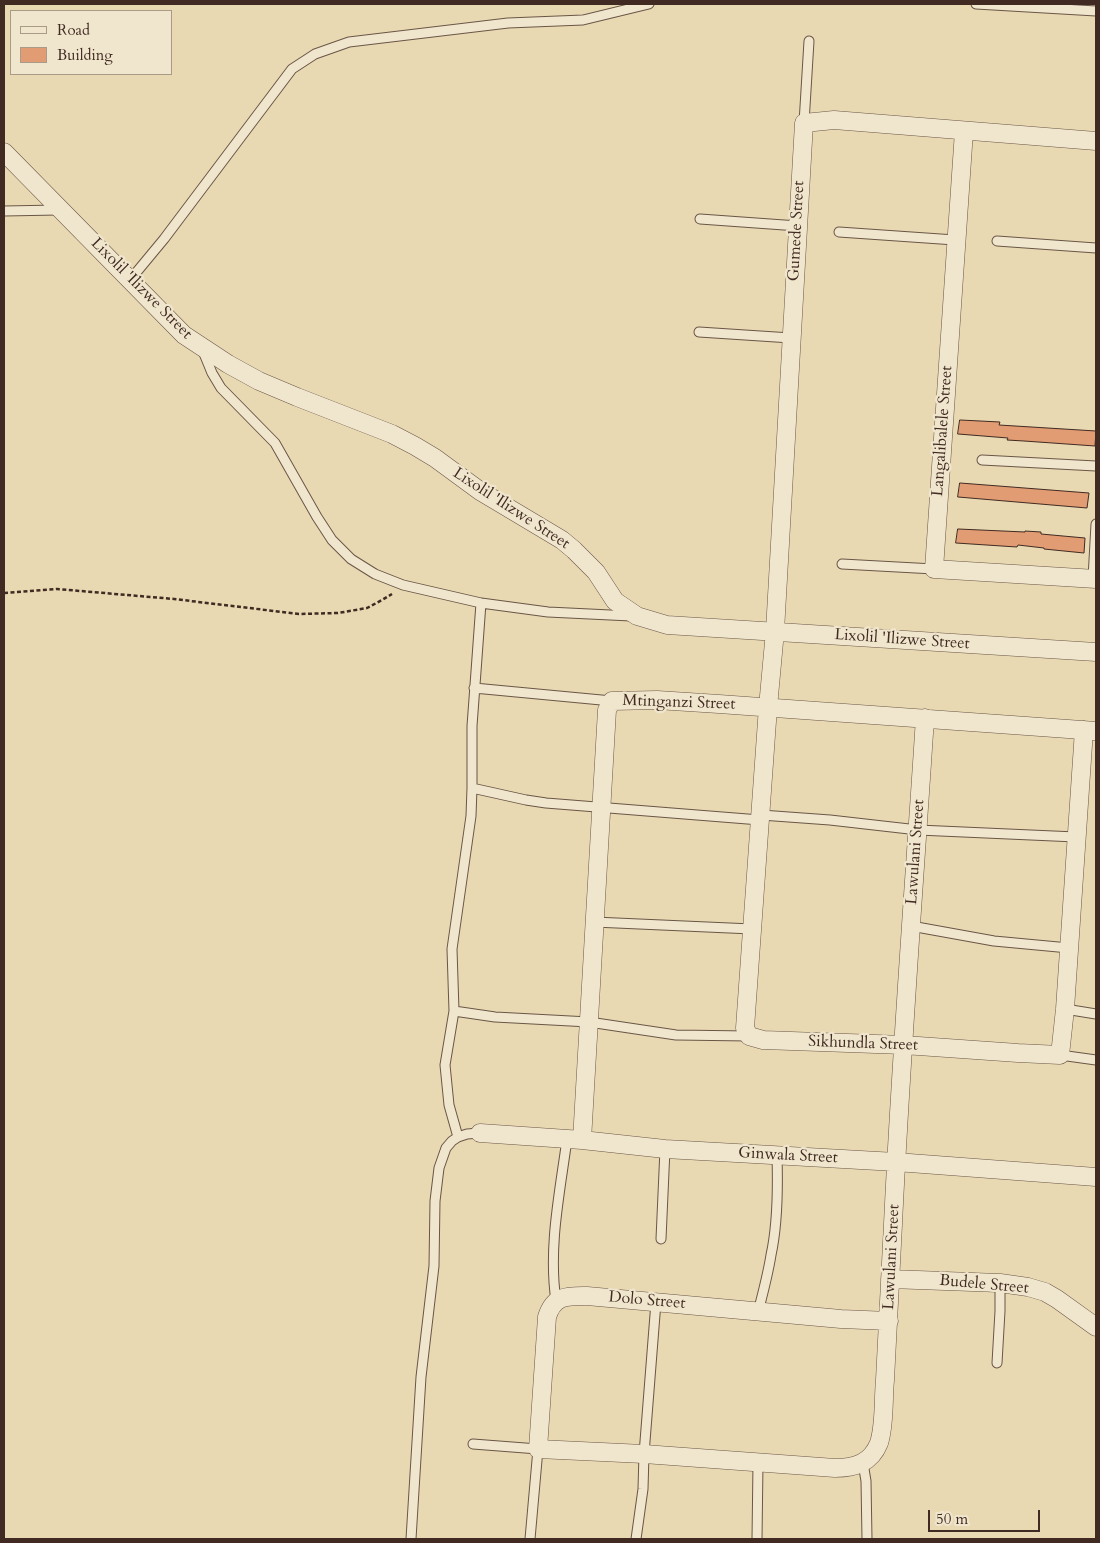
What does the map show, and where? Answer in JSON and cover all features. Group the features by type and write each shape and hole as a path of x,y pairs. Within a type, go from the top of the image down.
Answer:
{"street":[{"path":"804,123 834,120 1096,141"},
{"name":"Gumede Street","path":"775,631 804,123"},
{"name":"Langalibalele Street","path":"934,569 955,240 964,131"},
{"name":"Lixolil 'Ilizwe Street","path":"4,152 62,209 175,327 200,346 228,364 259,380 392,434 435,458 480,491 562,540 596,572 616,601 637,616 667,625 1096,652"},
{"path":"934,569 1095,578"},
{"path":"749,1036 745,1028 775,631"},
{"name":"Mtinganzi Street","path":"574,1140 589,1022 608,710 612,701 657,700 1090,731"},
{"name":"Lawulani Street","path":"863,1463 871,1457 876,1449 882,1429 896,1162 925,718"},
{"path":"1060,1055 1065,1009 1076,837 1090,731"},
{"name":"Sikhundla Street","path":"749,1036 763,1040 904,1044 1060,1055"},
{"name":"Ginwala Street","path":"480,1133 665,1149 896,1162 1096,1177"},
{"name":"Budele Street","path":"890,1279 1000,1283 1028,1287 1045,1292 1096,1327"},
{"name":"Dolo Street","path":"556,1301 567,1297 587,1296 889,1322"},
{"path":"556,1301 552,1305 547,1318 538,1449 644,1454 835,1468 850,1468 863,1463"}],"lane":[{"path":"130,280 164,239 292,69 309,57 349,42 508,22 583,20 649,4"},
{"path":"976,4 1096,11"},
{"path":"804,123 809,41"},
{"path":"4,211 62,209"},
{"path":"700,220 798,226"},
{"path":"839,232 955,240"},
{"path":"998,241 1096,248"},
{"path":"699,332 791,338"},
{"path":"200,346 212,374 222,388 275,443 317,518 332,540 351,559 375,574 403,586 481,603 548,612 637,616"},
{"path":"982,460 1096,466"},
{"path":"1095,578 1096,524"},
{"path":"842,564 934,569"},
{"path":"458,1137 451,1114 446,1079 447,1050 454,1011 452,949 469,833 472,788 472,726 481,603"},
{"path":"474,688 612,701"},
{"path":"472,788 526,800 601,808 760,818 830,820 918,830 1076,837"},
{"path":"594,922 752,929"},
{"path":"912,926 994,941 1069,948"},
{"path":"1065,1009 1096,1014"},
{"path":"454,1011 495,1017 589,1022 676,1036 749,1036"},
{"path":"1060,1055 1096,1060"},
{"path":"412,1539 421,1377 434,1266 437,1183 442,1156 446,1148 458,1137 480,1133"},
{"path":"556,1301 553,1282 553,1249 574,1140"},
{"path":"661,1239 665,1149"},
{"path":"758,1312 775,1233 778,1156"},
{"path":"998,1363 1000,1283"},
{"path":"636,1539 643,1489 656,1302"},
{"path":"473,1444 538,1449 530,1539"},
{"path":"757,1539 758,1463"},
{"path":"863,1463 866,1482 867,1539"}],"path":[{"path":"4,593 56,589 174,599 299,614 367,608 403,586"}],"building":[{"path":"960,420 1000,422 999,425 1096,431 1095,446 1007,440 1008,438 958,434"},
{"path":"960,483 1089,493 1087,508 958,497"},
{"path":"958,529 1041,532 1041,534 1085,538 1084,553 1018,545 1017,547 956,543"}]}
